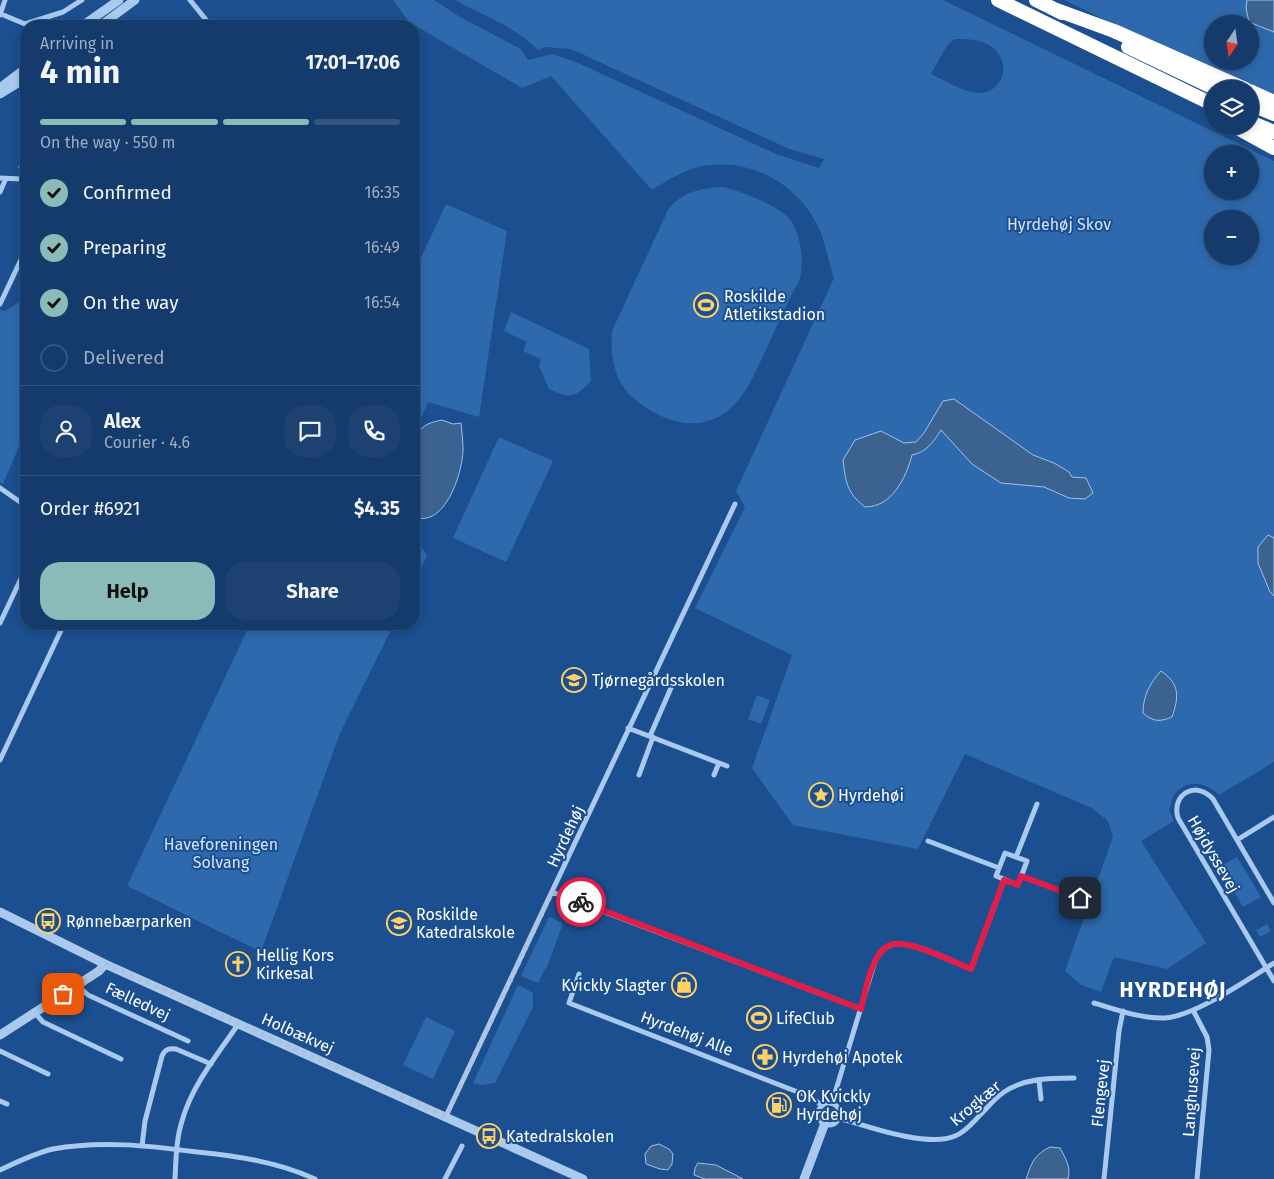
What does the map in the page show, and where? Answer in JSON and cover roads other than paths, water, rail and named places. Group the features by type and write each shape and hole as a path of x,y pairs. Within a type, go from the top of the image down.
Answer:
{"highway":[{"path":"998,0 1204,100"},
{"path":"1036,0 1104,36 1204,83"},
{"path":"1054,9 1114,31 1225,80"},
{"path":"1141,71 1204,111"},
{"path":"1259,95 1274,102"},
{"path":"1259,108 1274,114"},
{"path":"1259,126 1274,132"},
{"path":"1250,135 1274,148"}],"street":[{"path":"5,0 0,14 20,22"},
{"path":"40,20 63,12 82,0"},
{"path":"91,20 119,0"},
{"path":"108,20 135,0"},
{"path":"190,0 206,20"},
{"path":"0,88 20,73"},
{"path":"0,94 20,82"},
{"path":"0,192 3,178 20,178"},
{"path":"0,304 20,262"},
{"path":"0,488 20,502"},
{"name":"Hyrdehøj","path":"446,1116 735,504"},
{"path":"0,623 20,581"},
{"path":"0,760 61,630"},
{"path":"639,775 674,681"},
{"path":"628,728 727,766"},
{"path":"714,774 718,762"},
{"name":"Højdyssevej","path":"1274,903 1208,794 1202,791 1189,791 1179,799 1176,812 1178,818 1274,981"},
{"path":"1016,858 1037,804"},
{"path":"1237,840 1274,817"},
{"path":"928,841 999,868"},
{"path":"1005,853 1027,861 1018,885 996,876 999,868 1005,853"},
{"path":"1021,876 1080,898"},
{"path":"832,1103 875,961 880,951 895,944 907,944 971,969 1004,880"},
{"path":"552,892 861,1009"},
{"name":"Holbækvej","path":"0,912 105,964 584,1179"},
{"path":"1094,1003 1148,1016 1165,1018 1181,1015 1274,963"},
{"name":"Fælledvej","path":"0,1036 99,972 105,964"},
{"name":"Hyrdehøj Alle","path":"579,974 568,1003 808,1096 822,1105"},
{"name":"Fælledvej","path":"77,986 88,995 188,1041"},
{"name":"Langhusevej","path":"1193,1010 1207,1037 1208,1050 1196,1179"},
{"name":"Flengevej","path":"1104,1179 1119,1031 1123,1011"},
{"path":"34,1013 43,1022 122,1059"},
{"path":"175,1179 178,1136 185,1112 211,1064 239,1023"},
{"path":"142,1146 146,1115 165,1051 170,1048 176,1049 211,1064"},
{"path":"0,1050 48,1074"},
{"name":"Krogkær","path":"839,1118 895,1134 922,1139 946,1139 956,1136 966,1129 1002,1093 1024,1082 1074,1078"},
{"path":"1039,1080 1041,1099"},
{"path":"0,1101 7,1104"},
{"path":"832,1103 839,1111 839,1118 833,1124 822,1122 818,1115 822,1105 832,1103"},
{"path":"804,1179 825,1123"},
{"path":"0,1170 19,1160 52,1149 102,1144 177,1149 241,1157 298,1171 315,1179"},
{"path":"445,1179 462,1146"},
{"path":"297,1179 298,1171"}],"place":[{"name":"Roskilde Atletikstadion","path":"706,305"},
{"name":"Tjørnegårdsskolen","path":"574,680"},
{"name":"Hyrdehøi","path":"821,795"},
{"name":"Rønnebærparken","path":"48,921"},
{"name":"Roskilde Katedralskole","path":"399,923"},
{"name":"Hellig Kors Kirkesal","path":"238,964"},
{"name":"Kvickly Slagter","path":"684,985"},
{"name":"LifeClub","path":"759,1018"},
{"name":"Hyrdehøi Apotek","path":"765,1057"},
{"name":"OK Kvickly Hyrdehøj","path":"779,1105"},
{"name":"Katedralskolen","path":"489,1136"}],"district":[{"name":"HYRDEHØJ","path":"1173,990"}],"park label":[{"name":"Hyrdehøj Skov","path":"1059,224"},
{"name":"Haveforeningen Solvang","path":"221,853"}]}
